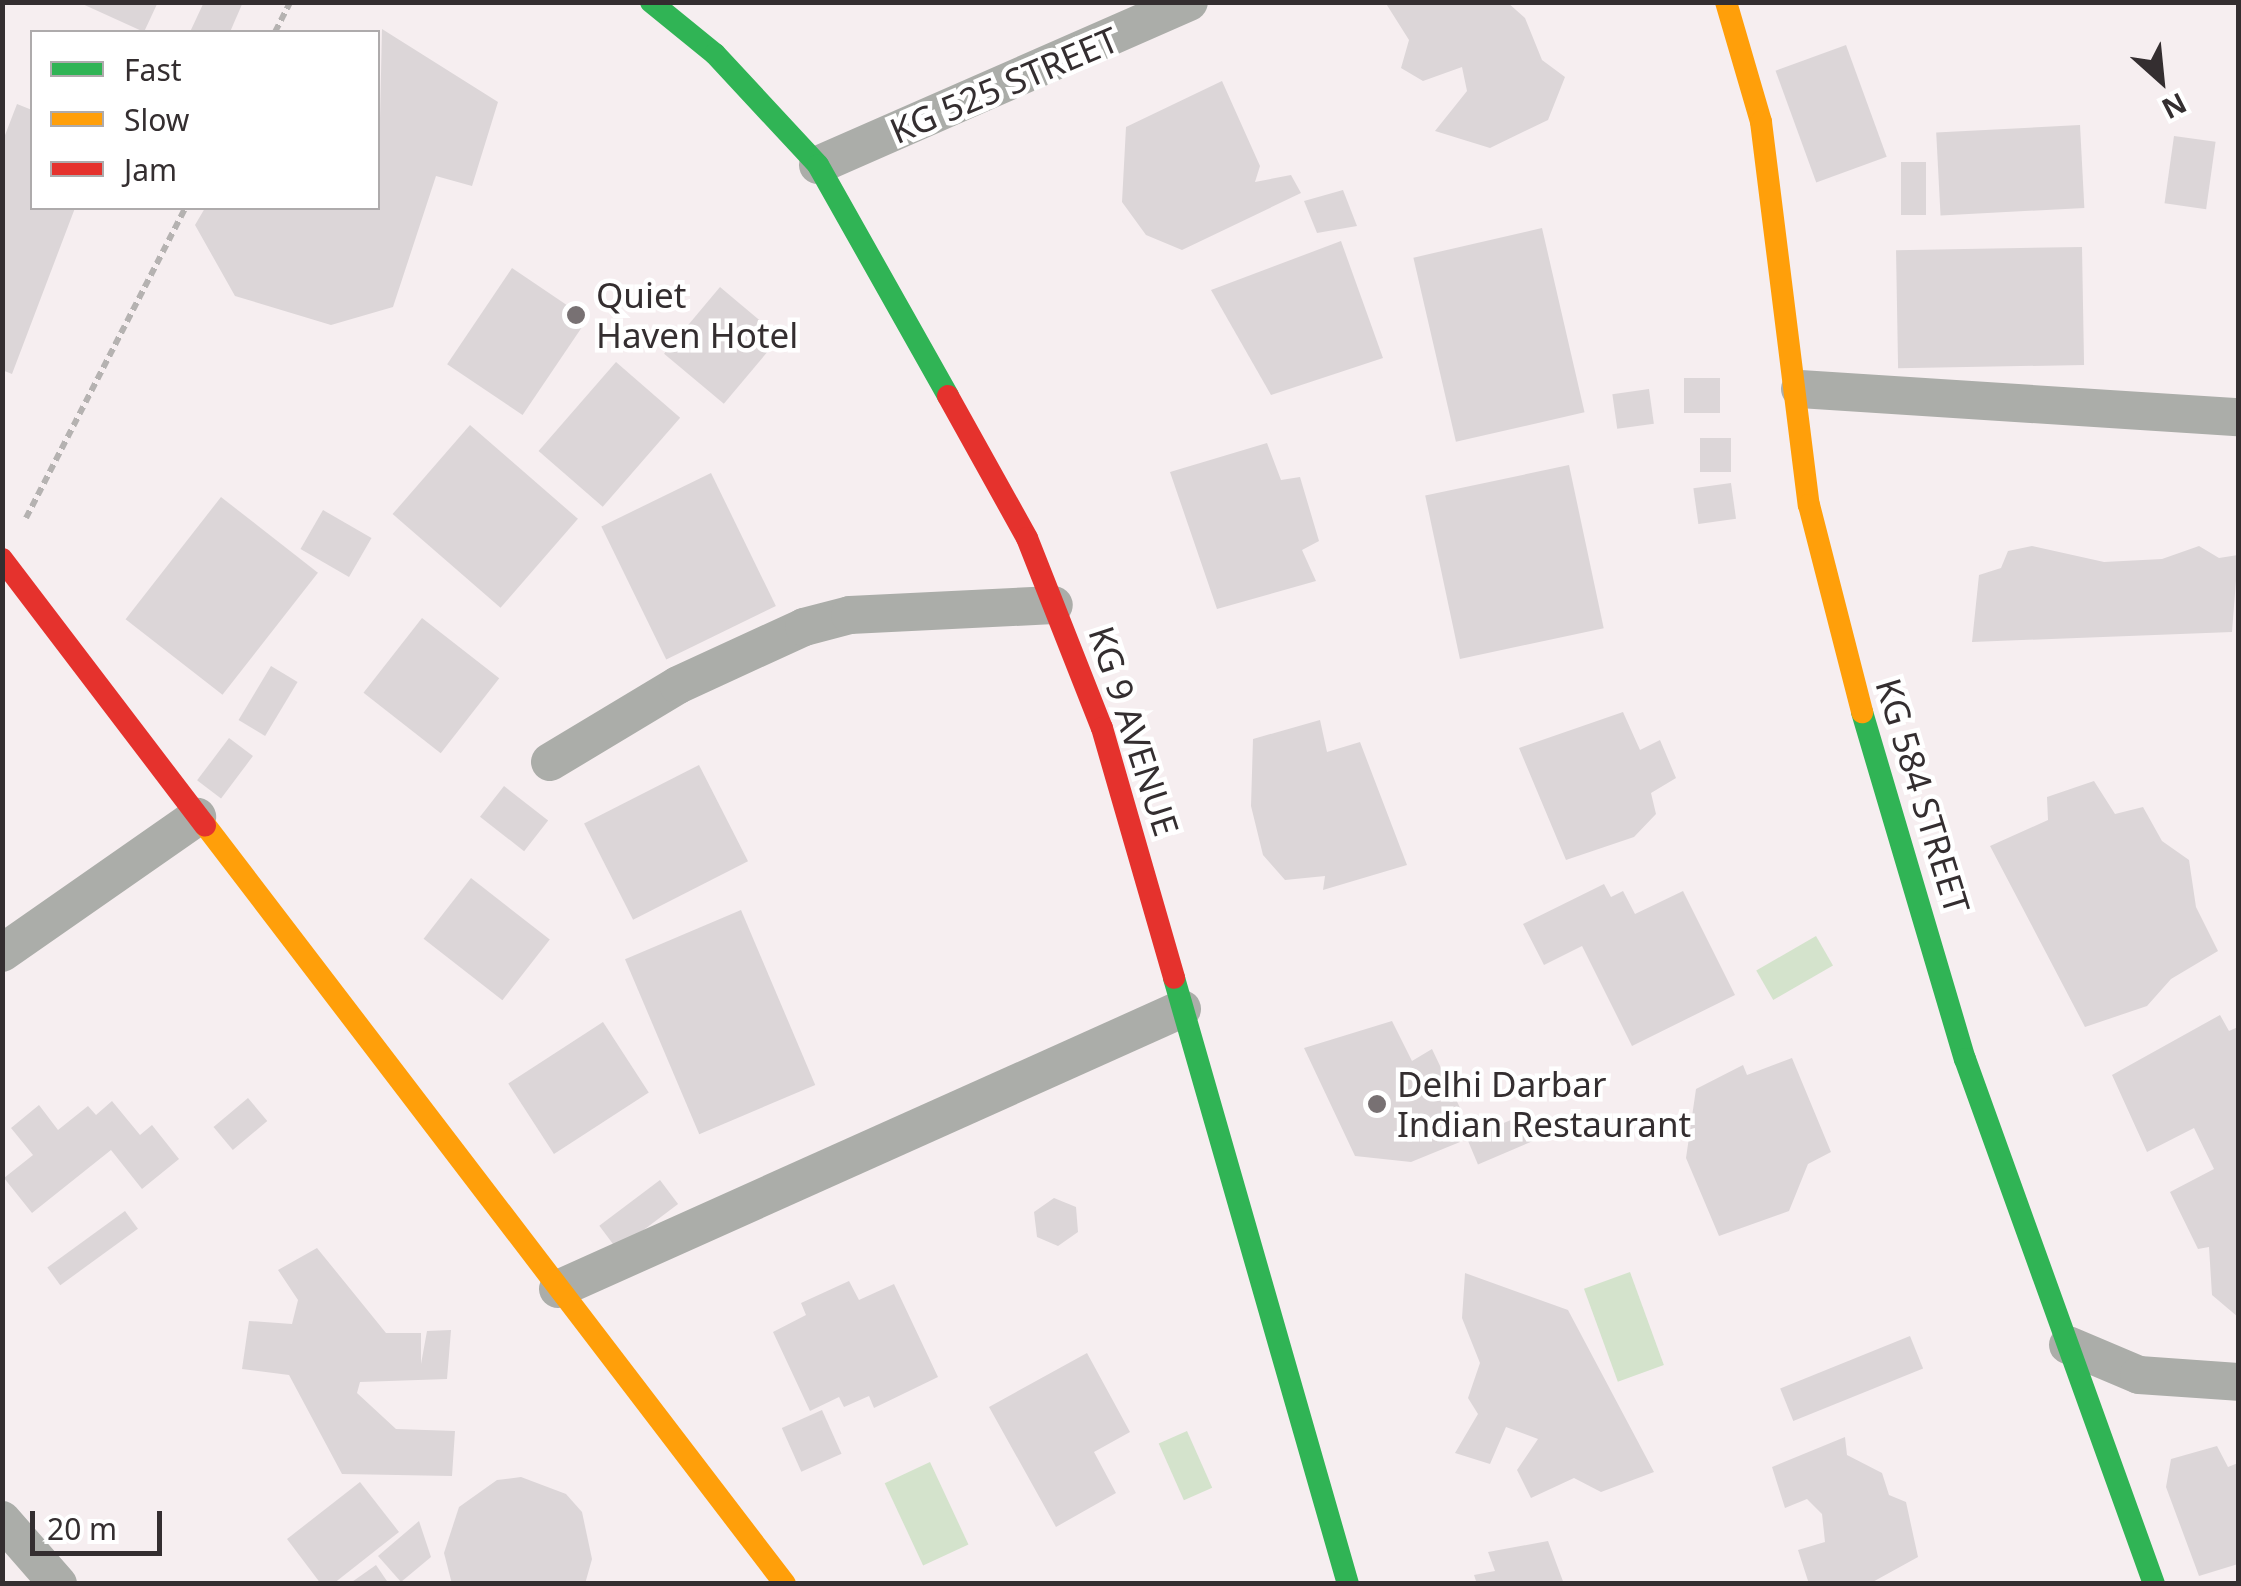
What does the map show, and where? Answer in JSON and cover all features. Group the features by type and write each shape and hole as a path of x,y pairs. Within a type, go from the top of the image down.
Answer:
{"street":[{"name":"KG 9 AVENUE","path":"651,2 715,54 818,165 963,414 1054,605 1102,728 1348,1584"},
{"name":"KG 525 STREET","path":"818,165 1189,2"},
{"name":"KG 584 STREET","path":"1726,2 1761,122 1800,388 1809,505 1846,659 1965,1060 2154,1584"},
{"path":"1800,388 2238,418"},
{"path":"3,560 785,1584"},
{"path":"550,762 678,686 804,627 850,615 1054,605"},
{"path":"2,952 196,817"},
{"path":"558,1289 1182,1009"},
{"path":"2068,1345 2140,1375 2238,1382"},
{"path":"2,1520 58,1584"}],"path":[{"path":"276,30 290,2"},
{"path":"3,560 184,210"}],"shaded area":[{"path":"1816,936 1833,965 1773,1000 1756,970"},
{"path":"1630,1272 1664,1365 1618,1382 1584,1289"},
{"path":"1187,1431 1212,1488 1184,1500 1159,1444"},
{"path":"930,1462 968,1544 923,1566 885,1483"}],"building":[{"path":"78,2 158,2 145,30"},
{"path":"204,2 243,2 231,30 191,30"},
{"path":"1385,2 1507,2 1525,18 1542,60 1565,77 1548,120 1490,148 1435,131 1467,91 1462,67 1423,81 1401,68 1409,40"},
{"path":"382,29 498,102 472,186 436,176 393,307 331,325 235,296 195,225 204,210 380,210"},
{"path":"1846,45 1887,157 1816,182 1776,71"},
{"path":"1222,81 1260,166 1255,182 1291,175 1301,193 1182,250 1146,235 1122,202 1126,127"},
{"path":"17,104 30,109 30,210 74,210 12,374 2,370 2,143"},
{"path":"2080,125 2084,208 1941,215 1936,133"},
{"path":"2174,136 2216,142 2206,209 2165,203"},
{"path":"1901,162 1926,162 1926,215 1901,215"},
{"path":"1343,190 1357,226 1317,233 1304,201"},
{"path":"1542,228 1585,412 1456,442 1413,258"},
{"path":"1341,241 1383,358 1271,395 1211,290"},
{"path":"2082,247 2084,365 1898,368 1896,250"},
{"path":"512,268 587,319 523,415 447,364"},
{"path":"720,287 780,337 724,404 664,354"},
{"path":"616,362 680,418 603,507 539,451"},
{"path":"1684,378 1720,378 1720,413 1684,413"},
{"path":"1649,389 1654,424 1617,429 1612,394"},
{"path":"470,425 578,519 501,608 393,514"},
{"path":"1700,438 1731,438 1731,472 1700,472"},
{"path":"1267,443 1281,480 1300,477 1319,541 1302,550 1316,581 1217,609 1170,472"},
{"path":"1569,465 1604,628 1460,659 1425,496"},
{"path":"711,473 776,606 666,660 601,526"},
{"path":"1731,483 1736,519 1698,524 1693,488"},
{"path":"221,497 318,573 222,695 126,619"},
{"path":"323,510 371,538 349,577 301,549"},
{"path":"2032,546 2104,562 2162,559 2199,546 2219,558 2238,555 2232,632 1972,642 1979,575 2001,568 2008,551"},
{"path":"422,618 499,678 441,753 364,693"},
{"path":"271,666 298,682 265,736 239,720"},
{"path":"1623,712 1640,750 1660,740 1676,778 1651,793 1656,814 1634,837 1566,860 1519,748"},
{"path":"1320,720 1327,752 1360,742 1407,865 1323,890 1325,876 1285,880 1263,855 1251,806 1253,739"},
{"path":"229,738 253,756 221,798 197,780"},
{"path":"699,765 748,861 633,920 584,824"},
{"path":"2094,781 2115,814 2143,807 2162,841 2189,860 2196,907 2218,951 2171,979 2147,1006 2085,1027 1990,846 2048,820 2047,797"},
{"path":"504,786 548,820 524,851 480,817"},
{"path":"471,878 550,940 502,1000 424,939"},
{"path":"1604,884 1611,897 1623,891 1635,914 1683,891 1735,995 1632,1046 1582,946 1544,965 1523,924"},
{"path":"741,910 815,1085 699,1134 625,959"},
{"path":"2220,1015 2229,1031 2238,1027 2238,1317 2212,1295 2209,1247 2198,1249 2170,1192 2214,1169 2194,1128 2147,1152 2112,1075"},
{"path":"1392,1021 1412,1061 1432,1049 1462,1112 1449,1120 1460,1142 1411,1162 1355,1156 1304,1048"},
{"path":"603,1022 649,1092 554,1154 508,1084"},
{"path":"1792,1058 1831,1152 1808,1164 1789,1211 1719,1236 1686,1158 1696,1089 1743,1065 1747,1075"},
{"path":"248,1098 267,1121 233,1150 214,1127"},
{"path":"112,1101 140,1135 152,1125 179,1159 142,1189 111,1150 32,1213 4,1178 33,1155 11,1128 39,1105 58,1130 88,1106 96,1115"},
{"path":"1525,1114 1536,1140 1478,1164 1467,1139"},
{"path":"660,1180 678,1204 617,1250 599,1226"},
{"path":"1054,1198 1076,1207 1078,1232 1058,1246 1037,1237 1034,1212"},
{"path":"125,1211 138,1229 60,1285 47,1267"},
{"path":"317,1248 386,1333 421,1333 421,1364 427,1331 451,1330 447,1379 360,1382 357,1393 396,1429 455,1431 452,1476 342,1474 289,1375 242,1369 249,1321 292,1324 298,1300 278,1270"},
{"path":"1465,1273 1568,1310 1654,1472 1601,1492 1574,1478 1531,1498 1517,1470 1538,1439 1506,1427 1490,1464 1455,1453 1478,1414 1468,1398 1480,1363 1462,1318"},
{"path":"849,1281 859,1300 894,1284 938,1377 874,1408 869,1396 844,1407 839,1397 810,1411 773,1332 806,1315 801,1303"},
{"path":"1910,1336 1923,1368 1793,1421 1780,1388"},
{"path":"1087,1353 1130,1432 1094,1452 1116,1493 1056,1527 989,1407"},
{"path":"822,1410 842,1454 801,1472 782,1428"},
{"path":"1845,1437 1847,1455 1882,1473 1889,1495 1906,1502 1918,1557 1869,1584 1809,1584 1798,1550 1825,1542 1822,1514 1807,1499 1785,1508 1772,1467"},
{"path":"2217,1446 2228,1467 2238,1463 2238,1564 2199,1576 2166,1487 2171,1459"},
{"path":"521,1477 566,1494 582,1512 592,1559 585,1584 452,1584 444,1553 459,1507 497,1480"},
{"path":"360,1482 399,1532 333,1584 321,1584 287,1539"},
{"path":"419,1521 431,1557 401,1582 378,1556"},
{"path":"1548,1541 1564,1584 1477,1584 1474,1575 1495,1571 1488,1552"},
{"path":"376,1565 389,1584 349,1584"}],"traffic: fast":[{"path":"651,2 715,54 818,165 948,396"},
{"path":"1862,712 1965,1059 2154,1584"},
{"path":"1174,978 1348,1584"}],"traffic: slow":[{"path":"1726,2 1761,122 1809,505 1862,712"},
{"path":"205,825 785,1584"}],"traffic: jam":[{"path":"948,396 1027,538 1102,728 1174,978"},
{"path":"2,559 205,825"}],"place":[{"name":"Quiet Haven Hotel","path":"576,315"},
{"name":"Delhi Darbar Indian Restaurant","path":"1377,1104"}]}
